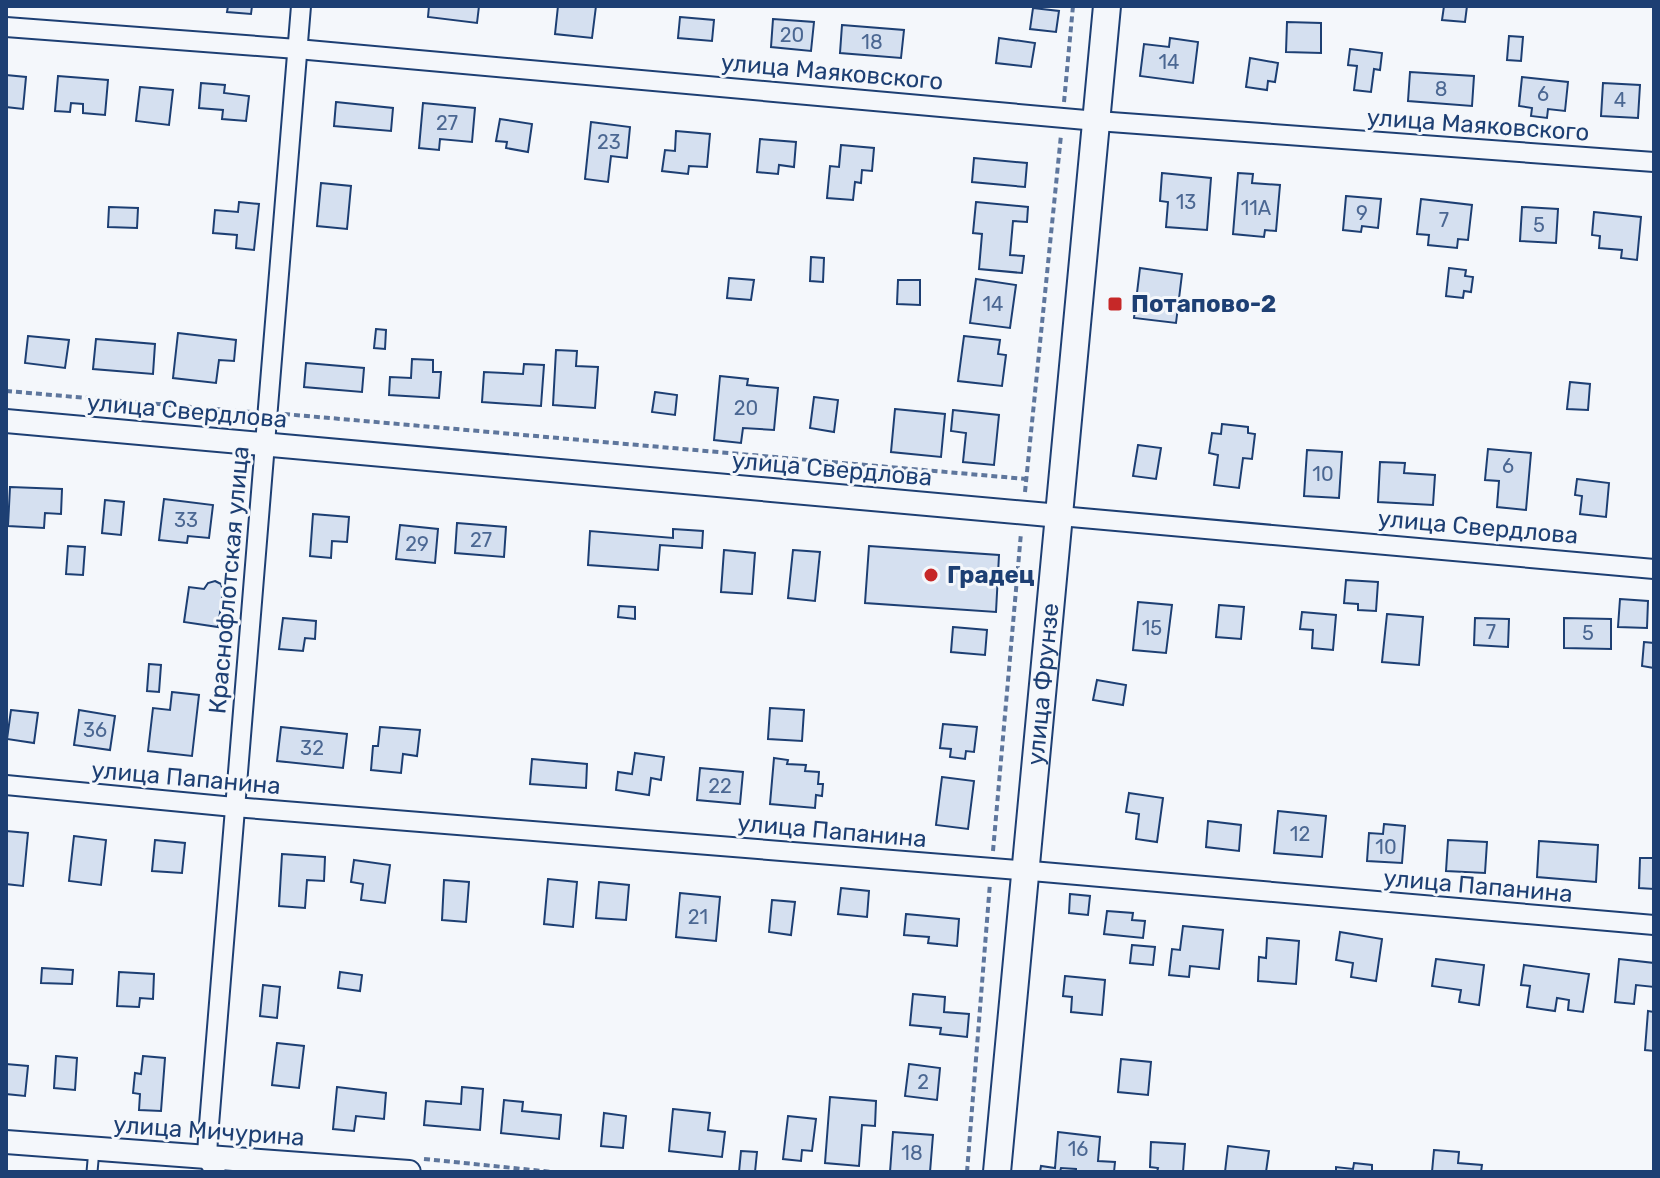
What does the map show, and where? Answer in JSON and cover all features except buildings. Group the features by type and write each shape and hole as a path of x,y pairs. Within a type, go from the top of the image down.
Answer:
{"main road":[{"name":"улица Фрунзе","path":"997,1172 1107,6"}],"street":[{"name":"Краснофлотская улица","path":"211,1165 234,807 301,6"},
{"name":"улица Маяковского","path":"6,27 297,49 1097,121 1654,162"},
{"name":"улица Свердлова","path":"6,421 1654,569"},
{"name":"улица Папанина","path":"6,785 234,807 1025,870 1654,925"},
{"name":"улица Мичурина","path":"6,1142 94,1149 211,1165 409,1172"}],"lane":[{"path":"92,1172 94,1149"}],"path":[{"path":"967,1172 1026,479 1073,6"},
{"path":"6,391 1026,479"}],"place":[{"name":"Потапово-2","path":"1115,304"},
{"name":"Градец","path":"931,575"}]}
